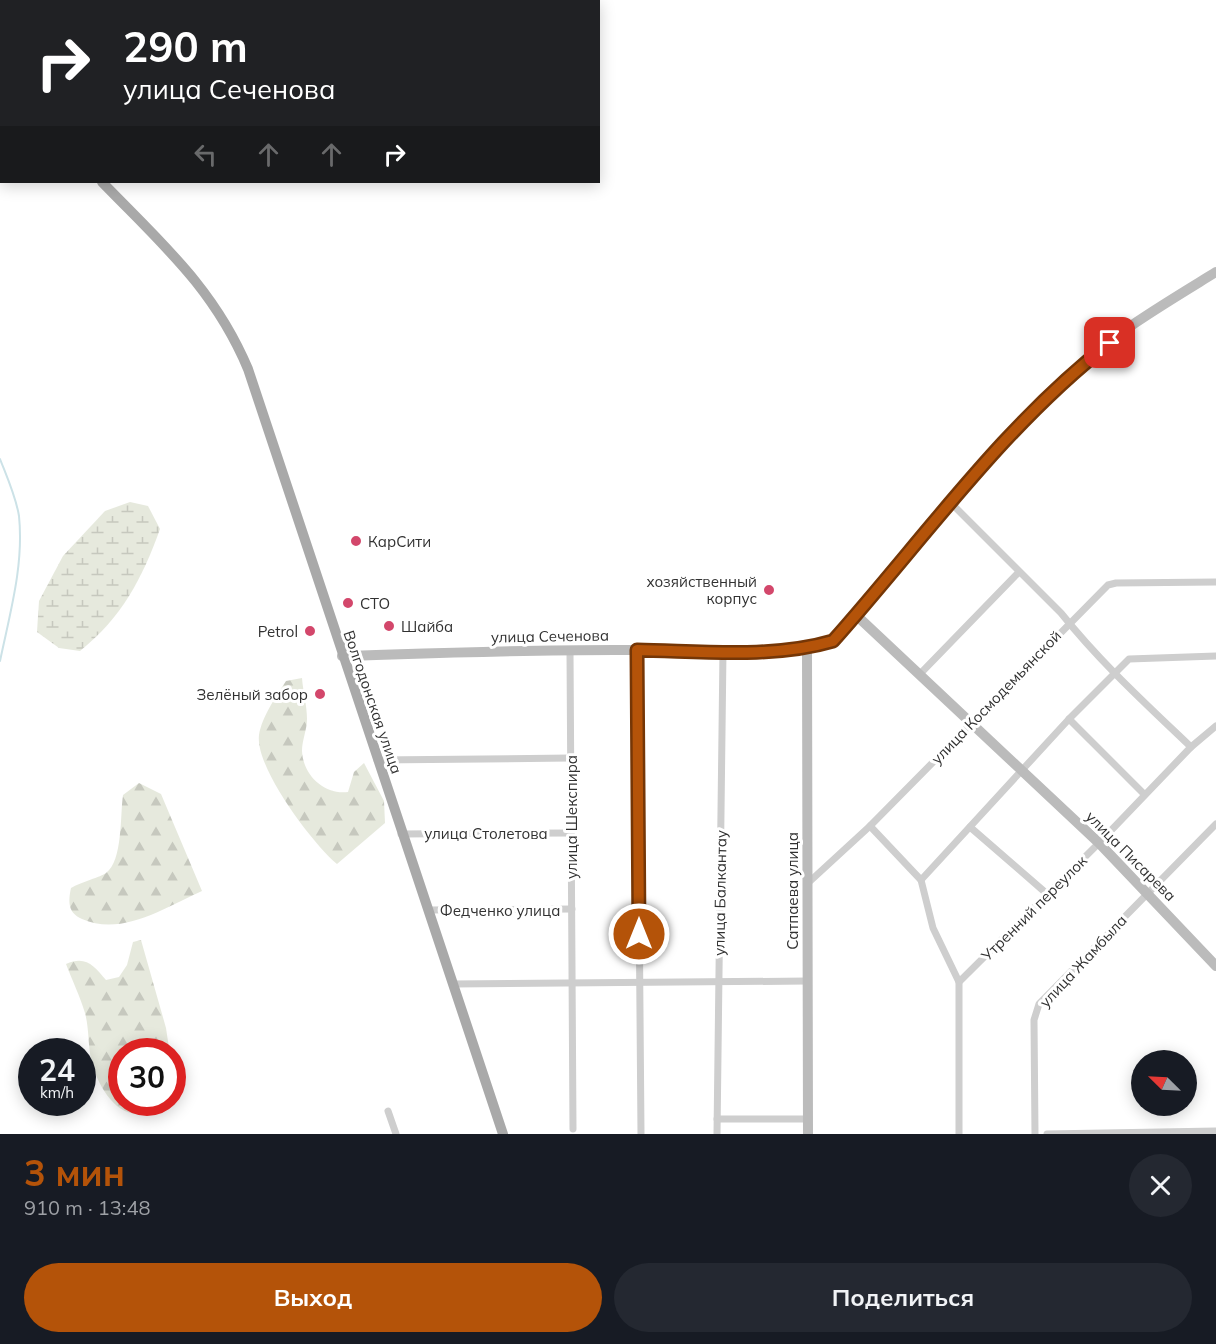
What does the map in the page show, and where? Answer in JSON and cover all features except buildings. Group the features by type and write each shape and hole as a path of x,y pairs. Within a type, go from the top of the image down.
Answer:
{"main road":[{"name":"Волгодонская улица","path":"103,183 188,272 212,301 233,334 251,379 334,634 503,1134"}],"street":[{"name":"улица Сеченова","path":"342,656 807,649 833,641 1010,435 1078,367 1142,318 1216,272"},
{"path":"951,503 1068,622 1114,673 1191,747"},
{"path":"918,675 1019,572"},
{"name":"улица Космодемьянской","path":"806,884 870,826 971,725 1068,622 1107,585 1216,582"},
{"name":"улица Писарева","path":"856,615 1099,843 1216,966"},
{"path":"334,634 354,650 372,655"},
{"name":"Сатпаева улица","path":"807,649 808,1134"},
{"path":"637,650 641,1134"},
{"name":"улица Балкантау","path":"717,1134 723,651"},
{"name":"улица Шекспира","path":"570,652 573,1129"},
{"path":"349,678 358,663 372,655"},
{"path":"921,880 1020,771 1129,659 1216,656"},
{"path":"1069,720 1144,794"},
{"name":"Утренний переулок","path":"959,982 1046,893 1099,843 1191,747 1216,726"},
{"path":"377,760 571,758"},
{"name":"улица Жамбыла","path":"1035,1134 1034,1020 1039,1004 1216,824"},
{"path":"870,826 921,880 933,928 959,982 959,1134"},
{"path":"970,827 1046,893"},
{"name":"улица Столетова","path":"401,834 571,833"},
{"name":"Федченко улица","path":"428,910 572,909"},
{"path":"453,984 807,981"},
{"path":"388,1111 396,1134"},
{"path":"717,1119 808,1119"},
{"path":"1047,1134 1216,1131"}],"green space":[{"path":"130,502 148,506 160,529 138,581 108,625 80,651 59,648 37,632 39,601 63,556 105,511"},
{"path":"302,678 307,719 302,751 306,768 316,782 323,787 348,792 354,772 364,763 384,801 385,823 337,864 314,840 288,804 266,766 260,749 261,728 274,700 286,681"},
{"path":"139,783 161,794 202,891 159,912 128,922 97,924 77,917 70,906 71,888 103,875 111,867 120,837 123,795"},
{"path":"141,940 167,1038 108,1038 108,1096 96,1074 96,1038 89,1038 85,1013 66,964 84,961 93,966 106,980 119,977 127,965 133,942"}],"waterway":[{"path":"0,459 16,502 20,534 18,571 0,661"}],"place":[{"name":"КарСити","path":"356,541"},
{"name":"хозяйственный корпус","path":"769,590"},
{"name":"СТО","path":"348,603"},
{"name":"Шайба","path":"389,626"},
{"name":"Petrol","path":"310,631"},
{"name":"Зелёный забор","path":"320,694"}],"route":[{"path":"639,934 637,650 807,649 833,641 1010,435 1078,367 1110,343"}]}
